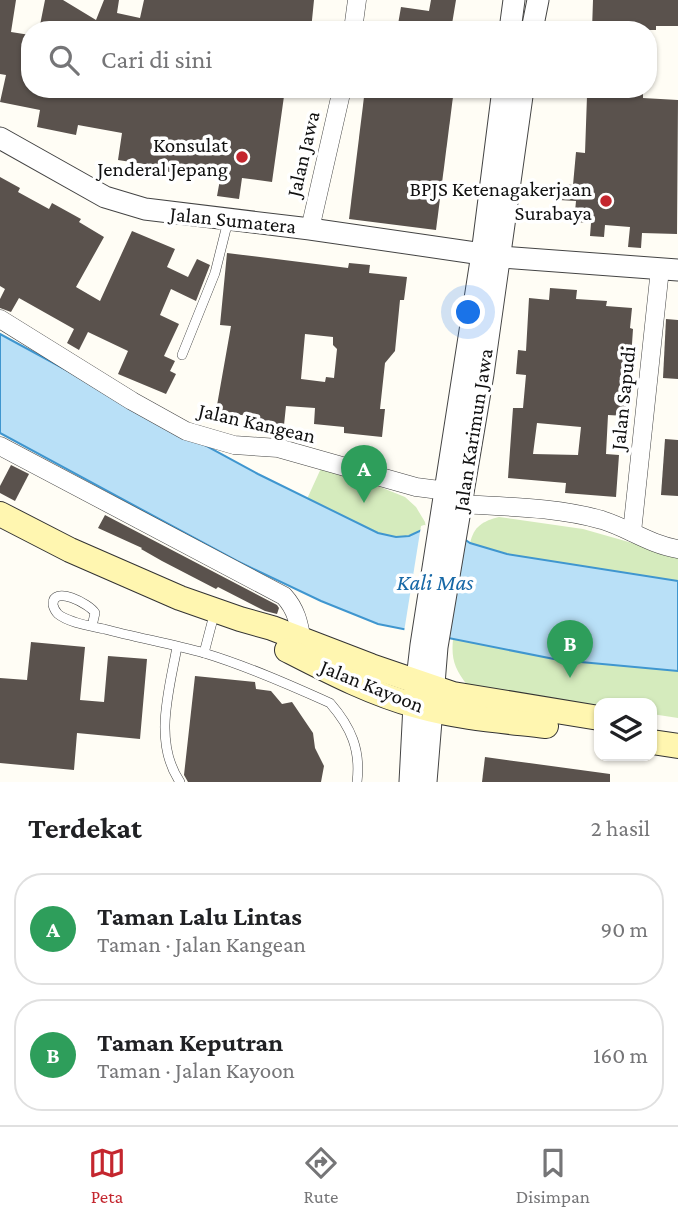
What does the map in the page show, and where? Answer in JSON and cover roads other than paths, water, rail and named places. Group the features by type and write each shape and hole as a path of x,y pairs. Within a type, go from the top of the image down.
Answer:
{"main road":[{"name":"Jalan Kayoon","path":"0,514 70,551 216,611 302,640 424,696 471,698 594,717"},
{"name":"Jalan Kayoon","path":"240,620 273,643 364,686 594,732"},
{"path":"657,727 678,730"},
{"path":"657,742 678,746"}],"street":[{"path":"354,21 357,0"},
{"path":"511,21 514,0"},
{"path":"534,21 538,0"},
{"name":"Jalan Jawa","path":"310,229 340,98"},
{"name":"Jalan Karimun Jawa","path":"491,255 502,98"},
{"name":"Jalan Karimun Jawa","path":"424,696 429,646 491,255 521,98"},
{"name":"Jalan Sumatera","path":"2,143 106,197 145,209 491,255 669,270"},
{"name":"Jalan Sapudi","path":"632,532 669,270"},
{"name":"Jalan Kangean","path":"0,319 132,401 186,431 234,445 278,448 454,498 572,512 604,521 665,547 678,549"},
{"path":"0,446 284,596 292,605 302,640"},
{"path":"410,782 424,696"},
{"path":"424,696 426,782"}],"lane":[{"path":"182,355 215,273 228,221"},
{"path":"92,626 95,613 89,605 65,596 54,600 56,613 92,626 204,653 330,703 343,718 356,747 358,782"},
{"path":"204,653 216,611"},
{"path":"177,647 169,690 165,750 180,782"}],"water":[{"name":"Kali Mas","path":"0,334 258,474 378,533 396,537 409,536 426,528 454,532 470,543 507,554 678,581 678,671 559,660 378,624 321,601 237,561 0,433"}],"place":[{"name":"Konsulat Jenderal Jepang","path":"242,157"},
{"name":"BPJS Ketenagakerjaan Surabaya","path":"606,201"},
{"name":"Taman Lalu Lintas","path":"364,503"},
{"name":"Taman Keputran","path":"570,678"}]}
